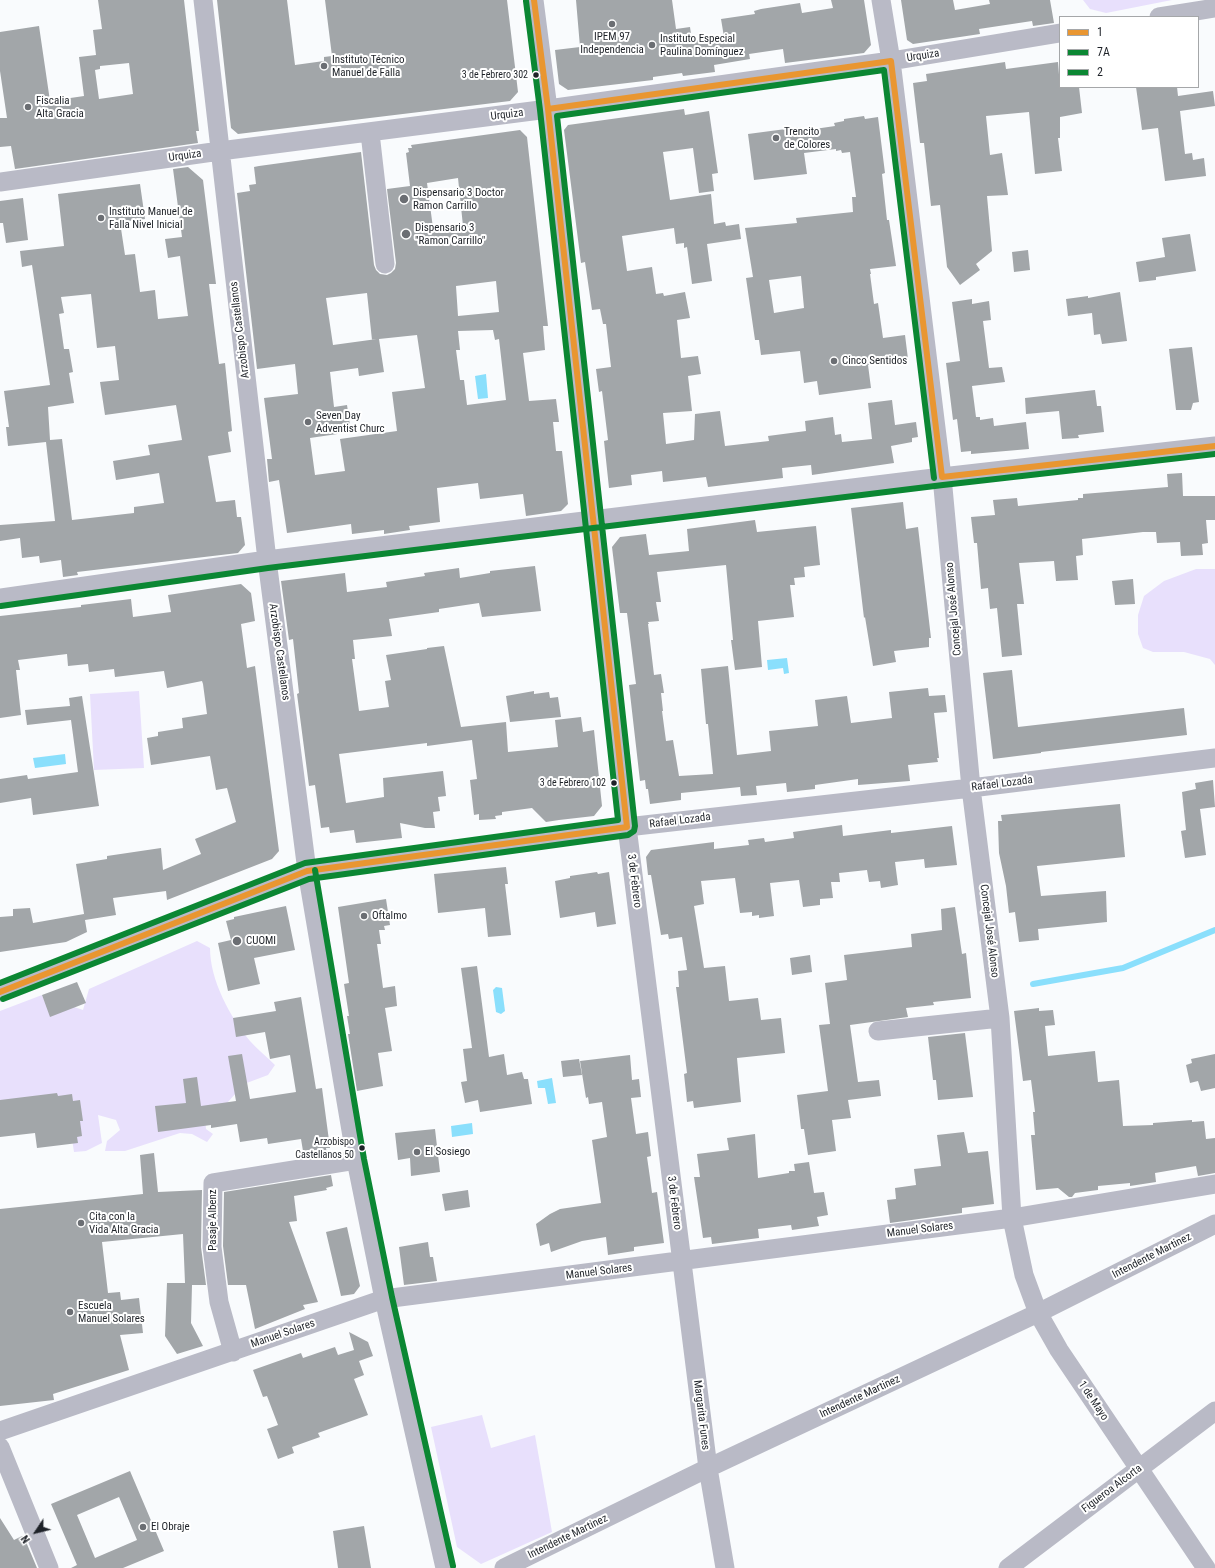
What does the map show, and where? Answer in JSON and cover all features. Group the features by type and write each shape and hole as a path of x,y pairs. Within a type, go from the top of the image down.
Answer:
{"street":[{"name":"Arzobispo Castellanos","path":"203,0 266,560 307,871 356,1160 384,1299 445,1568"},
{"name":"3 de Febrero","path":"534,0 548,109 627,827 682,1262"},
{"name":"Concejal José Alonso","path":"881,0 891,61 942,477 971,788 1000,1018 1012,1218"},
{"path":"1165,16 1215,8"},
{"name":"Urquiza","path":"0,182 220,151 548,109 891,61 1059,33"},
{"path":"370,132 385,264"},
{"path":"0,598 266,560 942,477 1215,446"},
{"name":"Rafael Lozada","path":"0,992 307,871 627,827 971,788 1215,758"},
{"path":"878,1031 1000,1018"},
{"name":"Pasaje Albenz","path":"232,1352 219,1302 212,1247 213,1183 356,1160"},
{"name":"Manuel Solares","path":"0,1430 384,1299 682,1262 1012,1218 1215,1184"},
{"name":"1 de Mayo","path":"1012,1218 1024,1275 1038,1313 1059,1350 1206,1568"},
{"name":"Intendente Martinez","path":"504,1568 708,1468 1038,1313 1215,1224"},
{"name":"Margarita Funes","path":"682,1262 708,1468 725,1568"},
{"name":"Figueroa Alcorta","path":"1008,1568 1215,1411"},
{"path":"0,1447 49,1568"}],"shaded area":[{"path":"1083,0 1172,0 1106,13 1090,9"},
{"path":"1196,569 1215,569 1215,665 1210,659 1184,652 1153,652 1143,648 1138,634 1138,615 1144,596 1164,581"},
{"path":"139,691 144,768 94,770 90,694"},
{"path":"197,941 210,948 213,973 217,985 222,998 235,1021 250,1041 275,1065 268,1075 244,1084 220,1111 205,1118 206,1129 213,1134 207,1142 192,1134 180,1133 125,1151 105,1151 107,1141 120,1130 116,1120 98,1115 102,1143 86,1151 74,1152 71,1133 0,1100 0,1011 42,995 45,1002 59,1002 83,1010 89,989"},
{"path":"482,1415 491,1448 535,1435 552,1532 481,1564 457,1547 431,1427"}],"water":[{"path":"486,374 488,398 478,399 475,376"},
{"path":"787,658 789,673 784,674 783,668 768,670 767,660"},
{"path":"65,754 66,764 35,768 33,758"},
{"path":"496,987 502,988 505,1011 501,1014 496,1012 493,990"},
{"path":"552,1078 556,1103 548,1104 545,1088 538,1088 537,1081"},
{"path":"472,1123 473,1134 452,1137 451,1126"}],"building":[{"path":"98,0 184,0 199,131 196,131 198,143 15,169 11,146 0,147 0,118 7,118 0,71 0,32 39,26 50,101 84,96 79,57 96,55 93,30 102,29","holes":["129,63 133,94 99,99 95,70 100,69 100,66"]},
{"path":"217,0 287,0 295,65 324,61 324,57 332,56 325,0 507,0 518,92 510,101 238,134 231,128"},
{"path":"576,0 672,0 676,29 690,27 692,41 724,37 721,19 755,14 754,11 761,9 800,3 802,13 833,8 831,0 864,0 871,45 864,53 785,63 783,49 749,54 750,59 714,65 715,72 683,76 682,73 653,77 653,80 568,90 559,84 555,50 580,47"},
{"path":"901,0 953,0 955,10 990,4 989,0 1050,0 1054,23 1033,26 1032,21 979,29 980,34 913,44 907,40"},
{"path":"1005,62 1006,69 1058,62 1059,88 1079,88 1082,113 1060,117 1060,138 1058,138 1062,171 1035,174 1029,112 986,116 990,155 1002,153 1008,195 987,196 992,251 976,264 980,270 960,285 947,267 940,205 931,206 924,143 920,143 913,83 927,81 926,74"},
{"path":"1136,88 1177,88 1178,96 1213,91 1215,106 1180,111 1185,154 1192,153 1193,160 1204,158 1206,176 1165,181 1158,128 1142,130"},
{"path":"684,109 685,115 709,111 718,173 712,174 714,191 699,193 693,148 663,152 670,200 711,194 714,224 725,222 726,226 739,224 741,239 707,244 712,281 692,284 687,247 684,248 684,243 676,244 674,228 622,236 627,271 652,267 656,294 663,293 664,296 685,292 690,318 677,320 681,358 698,356 701,374 688,376 692,411 663,413 666,444 694,440 695,414 720,411 725,446 769,441 768,436 806,431 805,421 833,417 835,435 841,434 842,442 872,439 868,403 892,400 895,425 916,422 918,437 912,438 912,442 891,446 894,463 812,475 811,465 782,468 783,478 708,487 706,477 663,482 662,471 631,475 632,485 609,488 604,441 608,440 602,391 599,392 596,369 611,367 606,324 603,324 600,309 592,310 585,262 581,263 564,130 568,125"},
{"path":"864,116 865,119 878,117 885,173 882,174 887,220 889,220 896,266 870,269 870,274 874,304 878,303 883,338 905,335 908,359 868,365 871,388 819,395 817,381 804,383 800,351 761,355 759,340 755,340 746,278 753,277 745,228 797,223 796,218 853,212 852,197 856,197 850,152 842,153 841,150 836,151 836,149 804,153 807,174 754,180 748,134 801,127 801,131 835,126 834,123 844,121 844,119","holes":["801,276 804,308 774,313 769,280"]},
{"path":"520,130 527,137 548,326 543,326 545,350 523,353 529,401 556,399 559,422 553,422 556,451 562,451 568,504 561,511 526,516 523,494 480,499 478,483 437,488 440,522 409,526 410,530 384,534 384,530 352,534 351,524 287,533 279,480 269,482 267,459 272,459 264,398 298,394 295,364 257,369 237,193 250,191 249,185 256,184 254,167 361,152 374,265 380,274 387,275 395,269 396,263 387,189 410,186 406,153 409,152 408,148 412,148 411,145","holes":["458,178 463,226 433,228 427,183","496,281 499,312 458,316 456,286","367,293 372,340 333,345 326,298","493,330 495,340 499,339 506,400 467,405 464,380 460,380 456,350 460,350 458,331","417,335 425,388 392,392 397,431 340,439 345,471 315,475 310,438 351,432 347,405 334,407 330,372 358,368 359,376 384,372 379,339"]},
{"path":"188,167 203,180 216,284 209,284 219,364 225,363 232,431 228,432 231,452 208,456 216,502 235,500 237,517 241,517 245,545 238,553 77,572 78,575 63,577 61,560 40,563 39,556 22,558 20,538 0,541 0,525 55,521 46,442 8,446 6,427 9,427 4,391 50,385 32,265 22,267 20,251 64,246 58,194 140,184 145,219 120,222 125,255 135,254 140,292 155,290 158,319 188,316 180,256 168,258 165,239 182,237 173,169","holes":["91,294 97,348 115,346 119,380 100,382 105,415 176,405 182,440 148,445 150,455 113,461 116,480 159,473 164,503 134,507 134,513 72,520 62,439 50,440 48,407 74,403 69,373 73,372 69,349 64,349 59,314 64,313 61,297"]},
{"path":"23,198 28,240 6,243 3,223 0,223 0,201"},
{"path":"1190,234 1196,271 1156,277 1156,280 1139,282 1136,262 1165,257 1162,238"},
{"path":"1028,250 1030,270 1014,272 1012,252"},
{"path":"1120,292 1127,341 1102,344 1100,334 1094,335 1092,313 1068,316 1066,299 1088,296 1088,298"},
{"path":"972,299 972,304 989,301 991,320 983,321 989,368 1002,367 1005,382 972,386 976,417 980,417 980,420 993,418 994,426 1026,422 1029,449 971,454 971,451 961,452 957,419 953,420 946,363 960,361 952,302"},
{"path":"1192,347 1199,402 1193,403 1191,410 1176,410 1169,349"},
{"path":"1095,390 1097,406 1101,406 1104,432 1078,435 1079,438 1062,439 1059,411 1026,414 1025,398"},
{"path":"1182,473 1183,496 1215,496 1215,520 1206,520 1208,543 1202,544 1203,555 1181,556 1180,542 1157,543 1156,532 1143,532 1082,539 1083,555 1076,556 1078,580 1056,581 1054,561 1019,563 1024,604 1017,604 1022,655 1002,657 997,608 990,609 988,588 981,589 977,543 974,543 971,517 995,515 993,500 1017,498 1018,506 1078,500 1078,498 1083,498 1083,494 1168,487 1167,474"},
{"path":"903,502 906,529 918,527 931,638 929,638 929,647 894,651 896,662 873,666 865,617 864,618 851,508"},
{"path":"755,520 757,532 816,526 820,565 804,567 805,577 794,578 795,585 790,585 794,617 758,621 762,667 735,670 731,640 733,640 726,565 657,572 661,602 656,602 659,621 648,622 648,624 654,675 661,674 664,693 661,693 666,741 673,740 679,776 713,774 708,724 706,724 701,669 728,666 737,755 771,751 769,731 818,726 815,700 847,696 851,723 892,718 889,692 928,688 929,696 945,695 947,712 934,713 939,758 937,758 938,762 908,765 910,781 858,785 858,779 815,785 815,789 787,792 786,783 756,786 757,795 741,796 740,787 681,793 681,800 650,804 645,780 640,781 629,685 636,684 627,613 620,613 612,547 620,537 646,534 649,555 689,551 687,529"},
{"path":"535,566 541,611 482,617 479,603 439,609 439,612 389,619 392,636 353,640 355,659 352,659 359,711 389,707 385,681 391,680 386,655 444,646 461,727 506,722 508,752 558,747 555,720 581,717 583,732 594,730 602,806 594,816 546,822 532,808 502,812 502,815 495,816 496,819 479,820 479,814 474,815 470,780 477,779 472,740 427,746 427,743 339,754 346,803 384,797 383,778 443,771 446,796 438,797 440,811 433,812 435,828 425,828 400,823 402,838 356,843 354,830 330,833 329,827 321,828 315,785 309,786 297,694 299,693 293,639 289,640 281,581 345,573 347,592 387,587 386,582 425,576 424,573 459,568 460,578 490,573 490,571"},
{"path":"1133,579 1135,604 1115,605 1112,581"},
{"path":"241,584 251,593 255,621 241,624 247,668 255,666 279,851 272,859 167,900 166,891 113,898 116,915 85,920 76,864 107,859 107,856 161,848 163,870 201,854 195,839 236,822 227,788 216,790 210,756 151,765 147,738 158,736 158,732 183,728 182,718 207,714 203,684 202,681 167,688 164,671 115,677 114,669 89,672 88,664 68,666 67,654 18,660 20,670 16,670 21,715 0,718 0,616 81,607 81,605 131,599 133,617 171,612 168,595"},
{"path":"1012,670 1018,727 1184,708 1187,735 993,759 983,673"},
{"path":"534,691 534,694 549,692 550,698 558,697 561,717 510,722 506,696"},
{"path":"82,696 99,806 33,815 31,798 0,803 0,779 27,775 28,779 78,772 71,720 27,725 25,710 70,706 69,698"},
{"path":"1213,780 1215,807 1200,809 1206,855 1185,858 1181,831 1186,830 1182,792 1196,789 1195,783"},
{"path":"1120,804 1125,857 1037,866 1041,896 1106,891 1107,922 1038,929 1039,940 1019,942 1015,912 1009,913 1006,886 999,853 998,821 1002,821 1001,815"},
{"path":"842,825 843,836 891,830 891,833 952,826 957,865 925,868 924,859 895,862 898,885 881,888 880,881 869,882 867,870 839,873 840,882 831,882 833,898 820,899 820,905 803,907 799,880 770,883 774,916 759,918 759,915 752,916 752,912 740,913 735,878 701,881 704,904 694,906 704,968 725,966 729,1001 758,998 761,1020 781,1018 785,1053 737,1058 741,1102 694,1108 693,1101 687,1102 684,1074 687,1073 676,987 679,987 678,971 687,970 682,937 669,939 668,934 661,935 651,875 648,875 646,857 651,850 714,842 714,849 749,845 748,840 764,838 765,842 794,838 793,832"},
{"path":"506,867 508,884 505,884 511,935 488,937 485,908 438,913 434,874"},
{"path":"597,872 598,874 609,872 616,924 597,927 595,912 560,918 555,881 570,878 570,876"},
{"path":"386,899 390,925 384,926 385,930 379,930 381,944 377,944 383,988 395,986 397,1006 385,1008 392,1051 378,1053 383,1086 357,1091 348,1034 350,1034 347,1016 349,1016 344,984 349,983 338,907"},
{"path":"286,906 295,950 254,958 260,984 228,991 218,943 231,940 226,921 234,919 234,917"},
{"path":"955,907 962,954 966,953 971,998 933,1002 934,1005 906,1008 908,1017 850,1025 858,1082 879,1080 881,1096 848,1100 851,1118 832,1120 836,1151 808,1155 804,1129 801,1129 797,1095 828,1091 819,1025 830,1024 825,983 847,980 844,955 912,947 911,934 942,930 941,909"},
{"path":"30,908 33,923 84,914 87,932 66,942 0,952 0,917 13,916 13,909"},
{"path":"810,955 812,972 792,975 790,958"},
{"path":"477,966 489,1057 504,1054 507,1075 522,1072 524,1079 528,1079 532,1104 480,1112 478,1100 465,1103 461,1082 467,1081 463,1049 472,1048 461,968"},
{"path":"77,982 86,1003 50,1017 42,995"},
{"path":"301,997 316,1089 322,1088 330,1148 326,1148 327,1154 304,1157 301,1139 268,1144 267,1138 240,1142 237,1124 211,1128 211,1125 158,1132 155,1106 186,1103 183,1079 197,1077 201,1106 236,1101 228,1056 242,1054 250,1099 296,1092 290,1055 270,1059 265,1032 236,1037 233,1018 276,1011 274,1002"},
{"path":"1039,1008 1039,1011 1053,1010 1055,1025 1045,1026 1048,1056 1095,1051 1098,1082 1119,1080 1123,1126 1153,1125 1153,1123 1192,1120 1192,1122 1204,1121 1206,1139 1215,1138 1215,1173 1198,1176 1196,1166 1155,1173 1156,1182 1130,1186 1130,1183 1098,1186 1098,1190 1075,1193 1072,1197 1069,1197 1058,1188 1036,1190 1031,1135 1035,1135 1033,1112 1035,1112 1031,1080 1023,1081 1014,1011"},
{"path":"965,1033 973,1097 938,1100 936,1080 933,1080 928,1037"},
{"path":"1215,1054 1215,1088 1201,1091 1198,1081 1190,1083 1186,1065 1192,1063 1191,1059"},
{"path":"630,1055 632,1080 639,1079 641,1097 631,1098 636,1134 648,1132 651,1156 647,1157 652,1193 657,1192 664,1243 634,1247 634,1251 608,1255 606,1237 582,1241 551,1252 549,1243 540,1246 536,1224 560,1209 601,1203 592,1140 607,1137 602,1102 589,1104 588,1097 586,1098 580,1061"},
{"path":"579,1059 582,1075 563,1077 561,1061"},
{"path":"57,1093 58,1096 72,1094 73,1101 80,1100 83,1121 80,1121 82,1136 77,1137 78,1143 37,1148 35,1133 0,1137 0,1100"},
{"name":"El Sosiego","path":"435,1129 440,1172 411,1176 410,1158 398,1160 395,1133"},
{"path":"964,1132 968,1153 988,1151 994,1204 962,1208 962,1213 890,1223 887,1200 896,1199 895,1188 916,1185 914,1169 941,1166 937,1135"},
{"path":"755,1134 758,1178 789,1173 789,1171 795,1171 794,1164 809,1162 814,1193 824,1192 828,1215 817,1217 819,1226 792,1230 791,1225 758,1229 759,1238 712,1244 711,1237 703,1238 694,1177 700,1177 697,1154 729,1150 727,1138"},
{"path":"154,1153 158,1192 202,1190 201,1247 206,1285 192,1285 191,1323 203,1346 177,1354 165,1336 167,1283 185,1283 183,1234 102,1242 108,1293 120,1292 121,1300 139,1298 143,1333 120,1335 129,1370 53,1394 54,1400 0,1406 0,1209 143,1194 140,1155"},
{"path":"331,1175 333,1186 326,1188 327,1190 294,1196 297,1221 289,1222 318,1302 303,1305 305,1309 255,1329 246,1285 228,1285 223,1246 224,1192"},
{"path":"468,1190 470,1207 445,1211 442,1194"},
{"path":"347,1227 360,1286 354,1294 341,1296 326,1232"},
{"path":"428,1242 430,1257 433,1257 437,1281 404,1285 399,1247"},
{"path":"349,1332 368,1342 373,1356 359,1361 364,1375 354,1379 368,1415 318,1433 320,1437 292,1447 294,1453 278,1459 267,1429 278,1425 267,1396 263,1397 253,1370 301,1353 303,1358 335,1347 338,1355 354,1350"},
{"name":"El Obraje","path":"130,1471 164,1551 123,1568 71,1568 77,1565 51,1504","holes":["119,1497 137,1540 95,1558 77,1515"]},
{"path":"0,1518 14,1540 22,1536 24,1537 37,1568 0,1568"},
{"path":"364,1526 371,1568 338,1568 333,1531"}],"waterway":[{"path":"1033,984 1123,968 1215,930"}],"transit line":[{"name":"1","path":"534,0 548,109 627,827"},
{"name":"2","path":"0,983 305,863 618,820 540,110 526,1"},
{"name":"1","path":"548,109 891,61 942,477 1215,446"},
{"name":"7A","path":"3,999 309,879 628,835 634,831 635,826 557,116 884,70 934,478"},
{"name":"7A","path":"1,606 268,568 943,485 1215,454"},
{"name":"1","path":"0,992 307,871 627,827"},
{"name":"2","path":"315,870 364,1159 392,1297 453,1566"}],"place":[{"name":"IPEM 97 Independencia","path":"612,24"},
{"name":"Instituto Especial Paulina Domínguez","path":"652,45"},
{"name":"Instituto Técnico Manuel de Falla","path":"324,66"},
{"name":"3 de Febrero 302","path":"536,75"},
{"name":"Fiscalia Alta Gracia","path":"28,107"},
{"name":"Trencito de Colores","path":"776,138"},
{"name":"Dispensario 3 Doctor Ramon Carrillo","path":"404,199"},
{"name":"Instituto Manuel de Falla Nivel Inicial","path":"101,218"},
{"name":"Dispensario 3 \"Ramon Carrillo\"","path":"406,234"},
{"name":"Cinco Sentidos","path":"834,361"},
{"name":"Seven Day Adventist Churc","path":"308,422"},
{"name":"3 de Febrero 102","path":"614,783"},
{"name":"Oftalmo","path":"364,916"},
{"name":"CUOMI","path":"237,941"},
{"name":"Arzobispo Castellanos 50","path":"362,1148"},
{"name":"El Sosiego","path":"417,1152"},
{"name":"Cita con la Vida Alta Gracia","path":"81,1223"},
{"name":"Escuela Manuel Solares","path":"70,1312"},
{"name":"El Obraje","path":"143,1527"}]}
